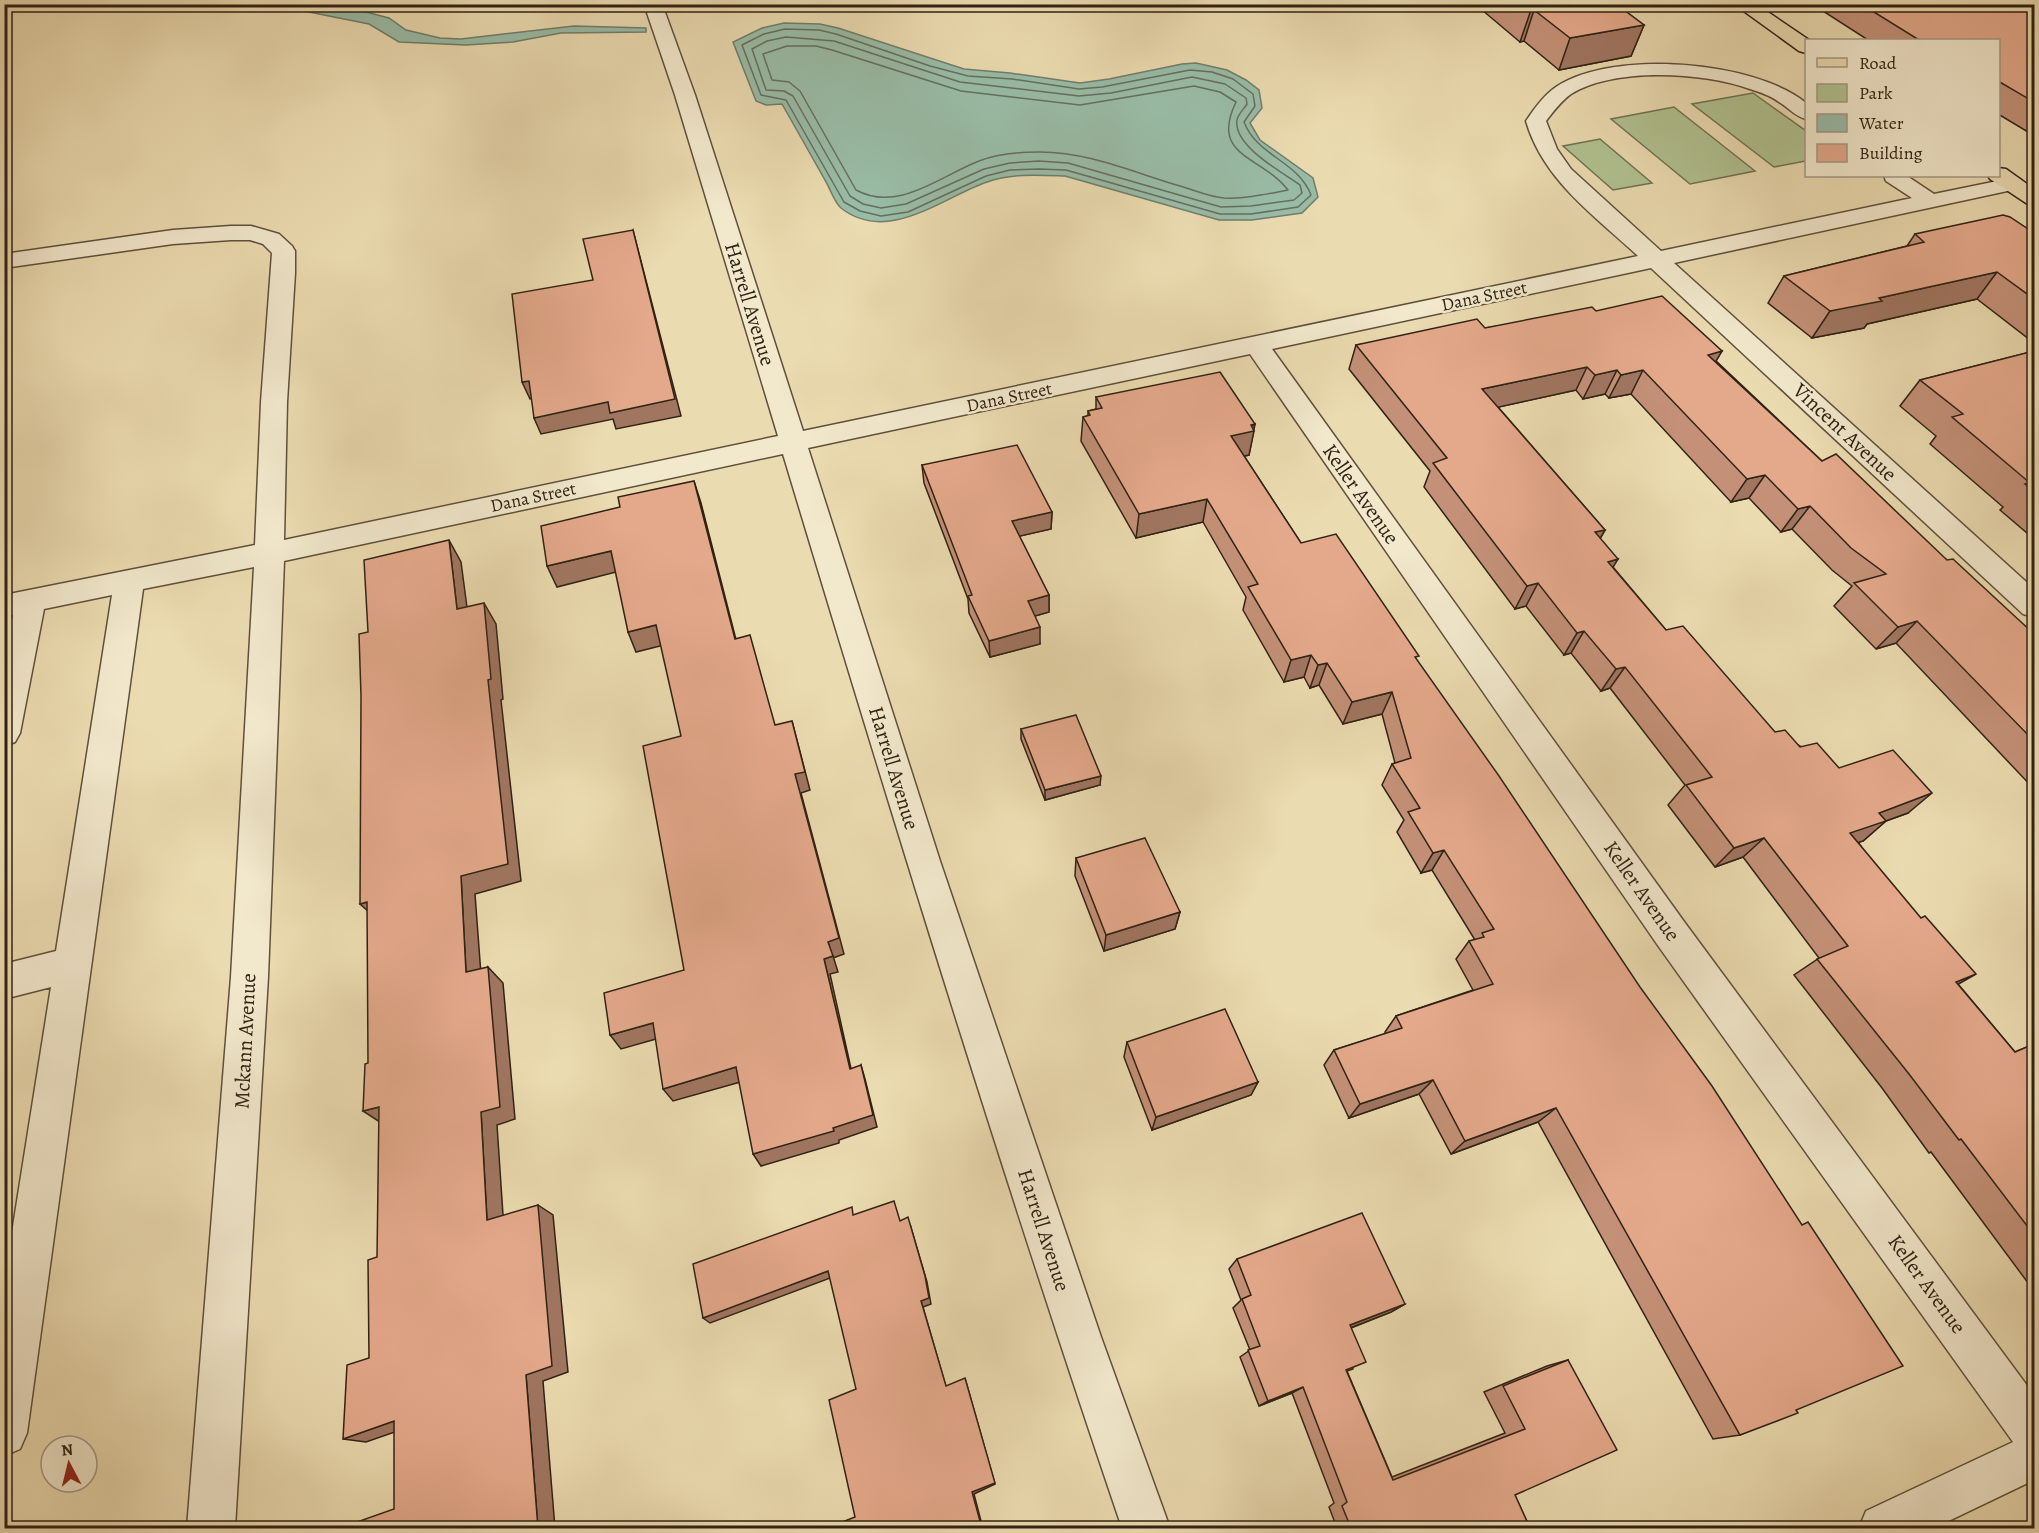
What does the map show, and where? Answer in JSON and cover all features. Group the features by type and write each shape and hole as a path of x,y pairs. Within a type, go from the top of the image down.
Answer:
{"main road":[{"path":"1743,4 1805,46"},
{"path":"2005,179 2034,198"}],"street":[{"name":"Harrell Avenue","path":"653,4 685,95 923,861 1079,1337 1146,1528"},
{"name":"Vincent Avenue","path":"1805,112 1778,92 1749,82 1684,70 1631,71 1590,78 1565,90 1550,103 1536,121 1542,143 1563,174 1654,260 1773,364 1873,460 2034,606"},
{"path":"1895,177 1930,201"},
{"name":"Dana Street","path":"18,603 270,553 1654,260 1930,201 2005,179"},
{"name":"Mckann Avenue","path":"4,261 173,237 231,233 251,233 271,238 284,251 284,285 274,392 270,553 241,1121 211,1528"},
{"name":"Keller Avenue","path":"1256,344 1672,935 2034,1433"},
{"path":"4,1433 129,581"},
{"path":"4,733 18,603"},
{"path":"4,982 73,964"},
{"path":"1883,1528 2034,1456"}],"green space":[{"path":"1753,93 1805,130 1805,161 1774,167 1692,104"},
{"path":"1674,107 1755,171 1690,184 1611,119"},
{"path":"1600,139 1652,183 1613,190 1563,146"}],"water":[{"path":"274,5 325,5 366,12 389,18 406,30 440,38 461,39 574,26 646,28 646,32 561,33 513,42 466,45 399,42 369,24"},
{"path":"784,23 820,24 838,28 964,69 1080,83 1182,64 1196,63 1227,70 1259,90 1262,108 1250,123 1260,140 1313,178 1318,197 1302,213 1252,220 1219,220 1065,176 1026,175 987,182 934,207 896,220 877,222 859,218 841,208 836,202 782,104 766,105 756,101 733,42 762,28"}],"building":[{"path":"1523,4 1616,4 1644,25 1570,38"},
{"path":"1861,4 2034,4 2034,102 2000,82 2000,39 1917,39"},
{"path":"2003,215 2034,233 2034,299 1997,272 1879,298 1882,301 1830,311 1784,276 1924,242 1915,234"},
{"path":"633,230 675,399 610,413 608,402 534,418 529,381 522,382 512,294 593,280 583,239"},
{"path":"1662,296 1722,351 1708,355 1822,461 1836,454 1947,560 1953,559 2034,634 2034,741 1917,621 1898,627 1854,583 1886,574 1851,548 1810,506 1798,509 1765,475 1747,479 1643,370 1621,375 1617,370 1595,375 1587,367 1482,389 1605,530 1595,532 1618,559 1608,562 1666,630 1683,626 1775,732 1785,730 1800,747 1817,743 1839,768 1893,750 1932,793 1879,813 1886,821 1850,833 1921,918 1925,916 1976,974 1956,982 2015,1052 2034,1044 2034,1235 1961,1139 1959,1140 1817,959 1848,946 1764,838 1734,848 1686,785 1712,777 1625,667 1616,669 1584,631 1577,633 1538,583 1527,586 1433,463 1447,458 1356,345 1477,319 1485,328 1592,307 1596,311"},
{"path":"2034,351 2034,492 2025,484 2030,483 1952,417 1963,414 1920,380"},
{"path":"1220,372 1255,424 1251,425 1254,431 1231,436 1301,543 1336,534 1419,656 1415,657 1499,776 1640,987 1712,1086 1802,1225 1808,1222 1903,1366 1796,1410 1798,1413 1740,1435 1556,1108 1465,1141 1433,1080 1360,1104 1334,1050 1402,1028 1396,1016 1493,984 1469,941 1484,937 1482,933 1494,929 1444,850 1433,853 1408,812 1420,808 1392,764 1411,758 1392,692 1352,702 1327,663 1318,665 1311,655 1291,660 1248,587 1258,584 1207,499 1139,514 1083,417 1090,415 1088,411 1102,408 1096,397"},
{"path":"1017,445 1052,512 1012,521 1049,595 1028,601 1040,627 989,641 968,596 972,595 922,465"},
{"path":"694,481 735,639 750,635 775,725 792,721 805,772 795,774 839,938 828,942 833,956 824,959 850,1069 861,1065 873,1115 833,1128 834,1131 753,1154 736,1067 663,1089 653,1023 610,1035 604,993 684,970 643,746 681,736 656,625 628,632 611,551 547,566 541,526 620,507 618,497"},
{"path":"449,540 457,609 484,603 491,679 488,680 508,864 461,876 466,972 488,967 500,1107 481,1112 487,1220 538,1205 552,1366 526,1375 538,1528 343,1528 394,1509 394,1421 343,1439 347,1365 369,1358 368,1260 377,1257 379,1107 363,1111 365,1064 368,1063 367,902 360,904 359,634 368,632 364,560"},
{"path":"1076,715 1101,776 1045,790 1021,729"},
{"path":"1145,838 1180,912 1106,935 1076,858"},
{"path":"1225,1009 1258,1082 1156,1117 1127,1042"},
{"path":"894,1201 900,1221 908,1217 925,1276 929,1298 921,1301 946,1386 965,1378 995,1483 972,1492 980,1521 962,1528 827,1528 855,1517 829,1400 856,1389 828,1271 703,1318 693,1264 852,1207 853,1215"},
{"path":"1362,1213 1405,1304 1350,1325 1366,1362 1346,1370 1393,1480 1525,1429 1503,1386 1568,1360 1617,1450 1515,1495 1530,1528 1351,1528 1342,1506 1347,1502 1303,1387 1268,1401 1248,1350 1260,1346 1242,1299 1251,1295 1237,1259"}]}
